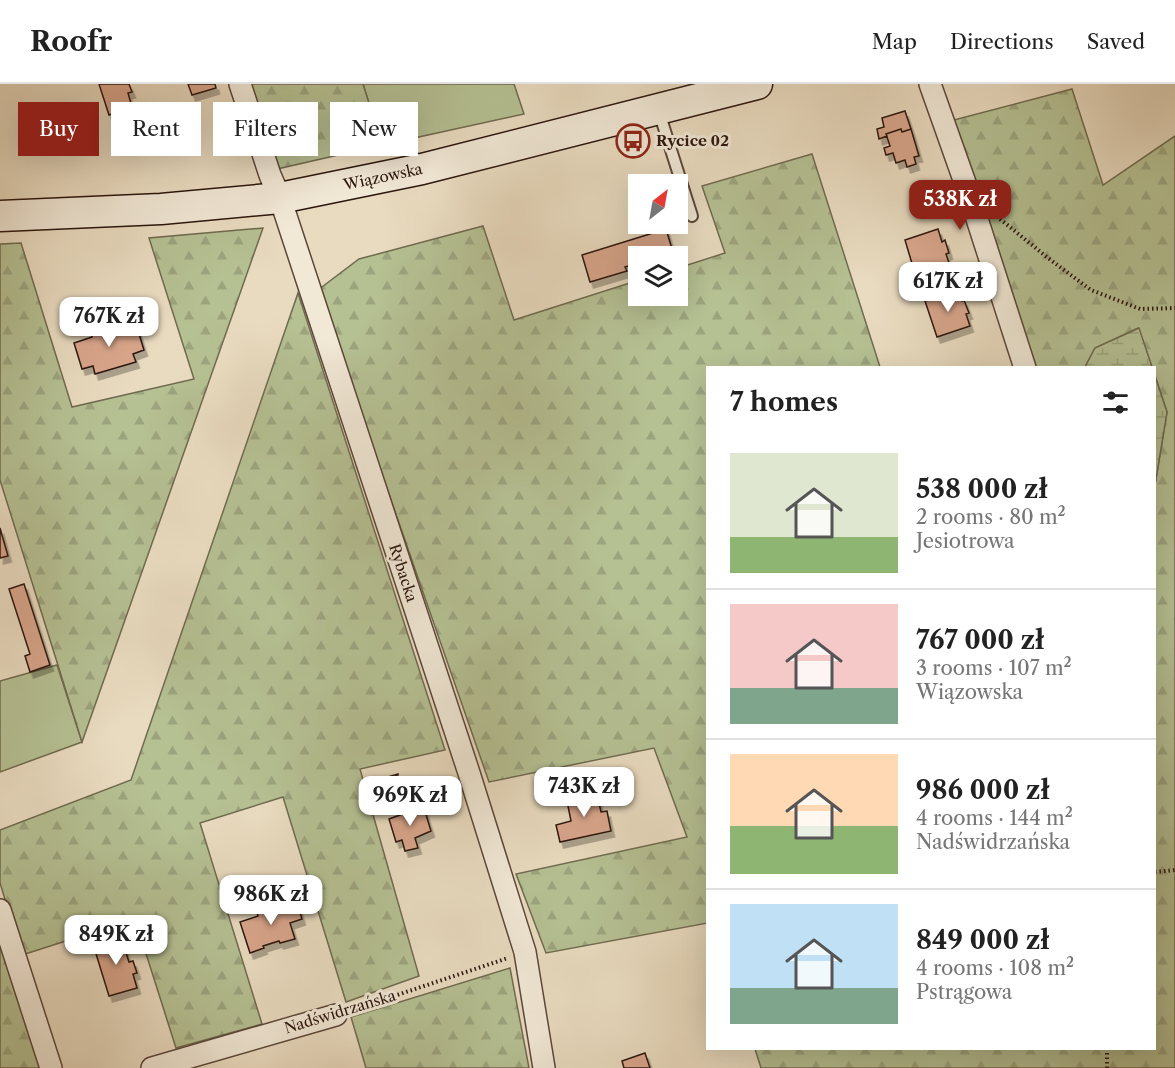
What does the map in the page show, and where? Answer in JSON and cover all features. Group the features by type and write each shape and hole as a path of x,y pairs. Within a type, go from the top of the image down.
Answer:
{"main road":[{"name":"Wiązowska","path":"0,216 161,209 280,198 422,169 757,84"}],"street":[{"name":"Rybacka","path":"240,84 270,175 280,198 469,773 525,952 544,1068"},
{"path":"930,84 969,194 1024,366"},
{"path":"0,910 51,1068"},
{"name":"Nadświdrzańska","path":"152,1068 336,1015"}],"lane":[{"path":"658,109 692,216"}],"path":[{"path":"969,194 1048,258 1092,290 1140,309 1175,308"},
{"path":"1156,872 1175,870"},
{"name":"Nadświdrzańska","path":"336,1015 525,952"},
{"path":"1107,1050 1107,1068"}],"green space":[{"path":"251,84 363,84 369,102 330,102 330,156 334,156 277,169 273,156 318,156 318,102 257,102"},
{"path":"363,84 514,84 524,114 418,137 418,102 369,102"},
{"path":"1072,89 1103,185 1175,136 1175,1068 761,1068 755,1050 1156,1050 1156,479 1167,412 1156,379 1156,366 1152,366 1138,328 1095,348 1086,366 1034,366 950,121"},
{"path":"812,154 880,366 706,366 706,923 546,953 516,874 687,837 654,748 489,782 318,290 359,259 483,226 514,320 628,284 628,306 688,306 688,265 725,253 702,186"},
{"path":"263,228 82,742 0,480 0,244 21,243 72,407 194,379 149,238"},
{"path":"298,293 445,750 360,769 419,976 346,1002 283,797 200,823 262,1024 176,1048 135,919 22,955 0,883 0,830 131,780"},
{"path":"1139,328 1152,366 1086,366 1095,348"},
{"path":"1156,379 1167,412 1156,479"},
{"path":"57,665 82,742 0,772 0,681"},
{"path":"0,940 44,1068 0,1068"},
{"path":"510,968 529,1068 366,1068 351,1017"}],"building":[{"path":"99,84 129,84 132,92 128,93 131,102 111,102 111,114 109,115"},
{"path":"188,84 215,84 216,88 192,95"},
{"path":"905,111 911,129 902,132 901,129 879,139 877,129 884,127 882,118"},
{"path":"901,129 902,132 911,129 919,156 914,157 916,164 907,167 905,160 896,163 893,153 886,155 884,148 890,146 886,134"},
{"path":"938,229 942,242 945,240 950,266 916,277 905,240"},
{"path":"650,234 668,234 671,246 628,246 628,266 625,267 627,271 590,282 582,255"},
{"path":"958,290 969,313 966,314 970,326 937,337 925,301"},
{"path":"116,322 118,329 136,324 144,350 133,354 136,362 95,374 93,366 82,369 74,343 92,337 90,330"},
{"path":"0,528 8,556 0,558"},
{"path":"24,584 50,665 30,672 25,656 30,654 9,589"},
{"path":"398,774 396,775 404,795 387,800 389,805 380,808 371,782"},
{"path":"596,790 601,812 607,811 611,831 560,842 556,825 571,821 566,796"},
{"path":"424,808 431,831 415,838 418,848 405,851 402,840 396,842 389,819 400,815 399,813"},
{"path":"296,899 302,919 290,923 295,939 280,943 279,941 250,953 240,922 258,916 257,912"},
{"path":"120,935 129,962 133,961 137,973 133,974 137,988 109,996 93,944"},
{"path":"645,1053 650,1068 624,1068 622,1061"}],"place":[{"name":"Rycice 02","path":"633,141"}]}
